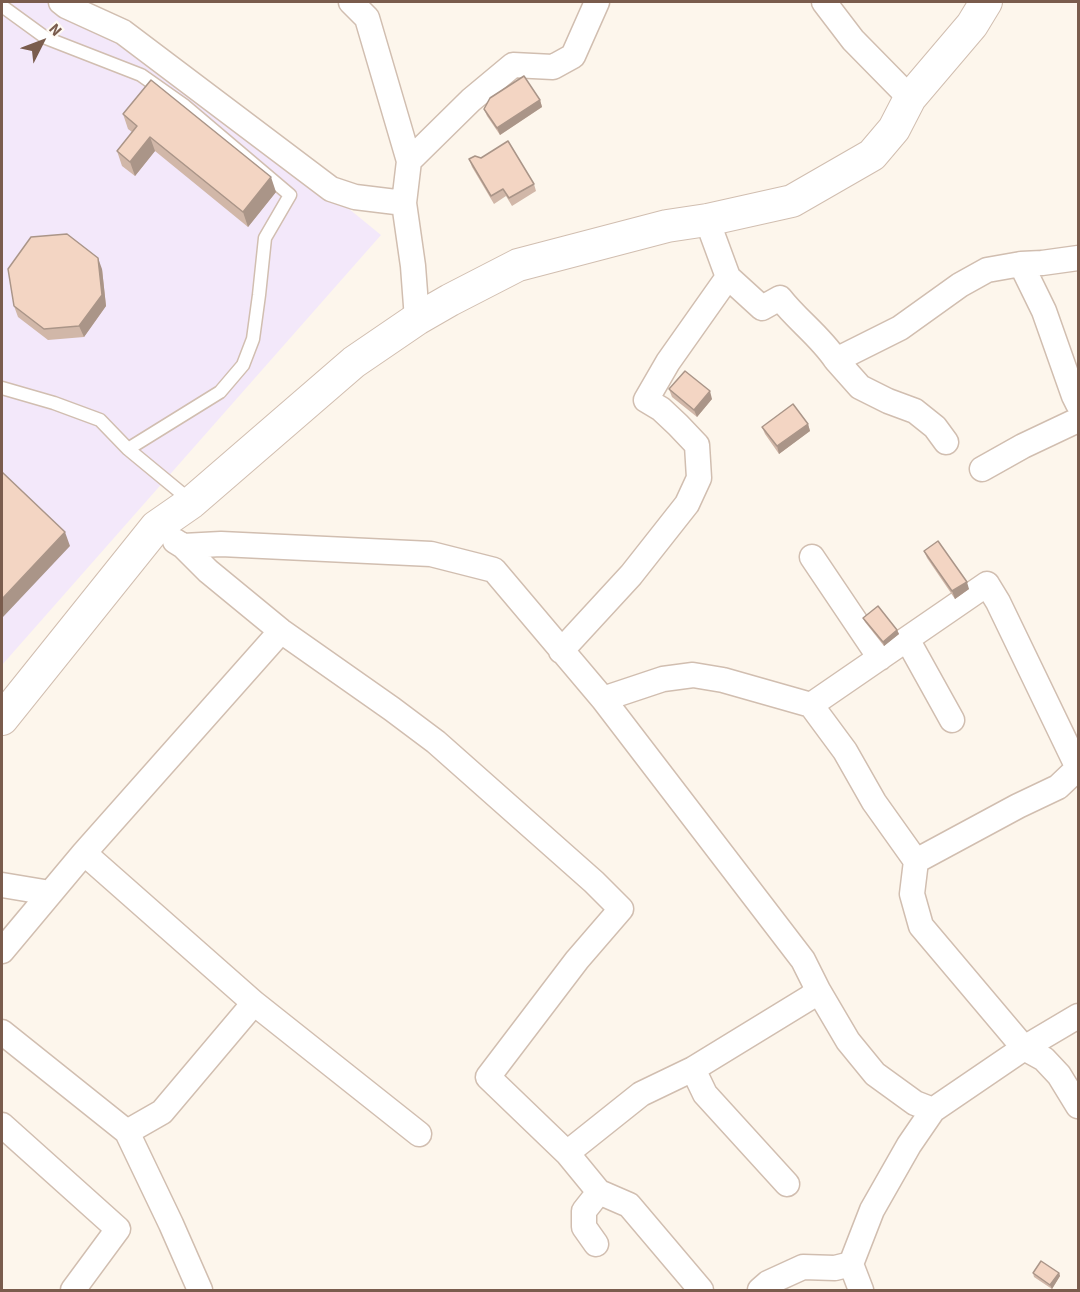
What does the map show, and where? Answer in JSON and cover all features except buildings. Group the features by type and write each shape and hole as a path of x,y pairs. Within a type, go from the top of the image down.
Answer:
{"street":[{"path":"61,2 123,32 331,189 355,197 404,202"},
{"path":"351,2 367,18 408,161 404,202 413,266 417,319"},
{"path":"408,161 471,100 513,64 554,67 573,56 597,2"},
{"path":"824,2 853,40 910,98"},
{"path":"2,719 156,527 192,502 354,362 417,319 518,265 667,226 707,220 792,201 872,155 894,129 910,98 972,25 986,2"},
{"path":"707,220 728,277 762,308 780,298 789,310 827,346 860,387 915,411 935,426 946,442"},
{"path":"836,360 900,328 960,285 987,270 1078,258"},
{"path":"1021,264 1044,311 1078,404"},
{"path":"561,651 631,575 687,504 699,478 697,445 661,409 646,400 668,362 728,277"},
{"path":"982,469 1023,446 1078,420"},
{"path":"156,527 183,546 208,571 281,631 436,742 594,882 621,909 577,960 488,1077 567,1153 599,1192 628,1205 701,1290"},
{"path":"183,546 221,544 431,554 494,570 603,699 803,960 848,1041 875,1074 915,1103 933,1110"},
{"path":"813,557 880,658"},
{"path":"811,705 987,584 998,602 1078,768 1058,787 916,861"},
{"path":"2,951 84,853 281,631"},
{"path":"908,639 952,720"},
{"path":"603,699 663,680 693,675 723,680 811,705 845,751 874,802 916,861 912,894 921,926 1024,1048 1044,1059 1059,1075 1077,1101"},
{"path":"84,853 254,1003 418,1134"},
{"path":"2,885 50,893"},
{"path":"567,1153 641,1094 693,1069 809,998 818,990"},
{"path":"127,1132 162,1112 254,1003"},
{"path":"861,1290 851,1264 872,1210 933,1110 1024,1048 1078,1016"},
{"path":"2,1032 127,1132 200,1290"},
{"path":"693,1069 705,1094 787,1184"},
{"path":"2,1125 118,1229 73,1290"},
{"path":"596,1244 584,1227 584,1211 599,1192"},
{"path":"760,1290 768,1283 803,1267 835,1268 851,1264"}],"lane":[{"path":"2,6 46,38 141,75 185,106 290,195 265,238 253,339 243,365 220,392 128,449"},
{"path":"2,388 54,403 100,420 128,449 192,502"}],"shaded area":[{"path":"2,2 77,2 121,23 381,235 2,665"}]}
